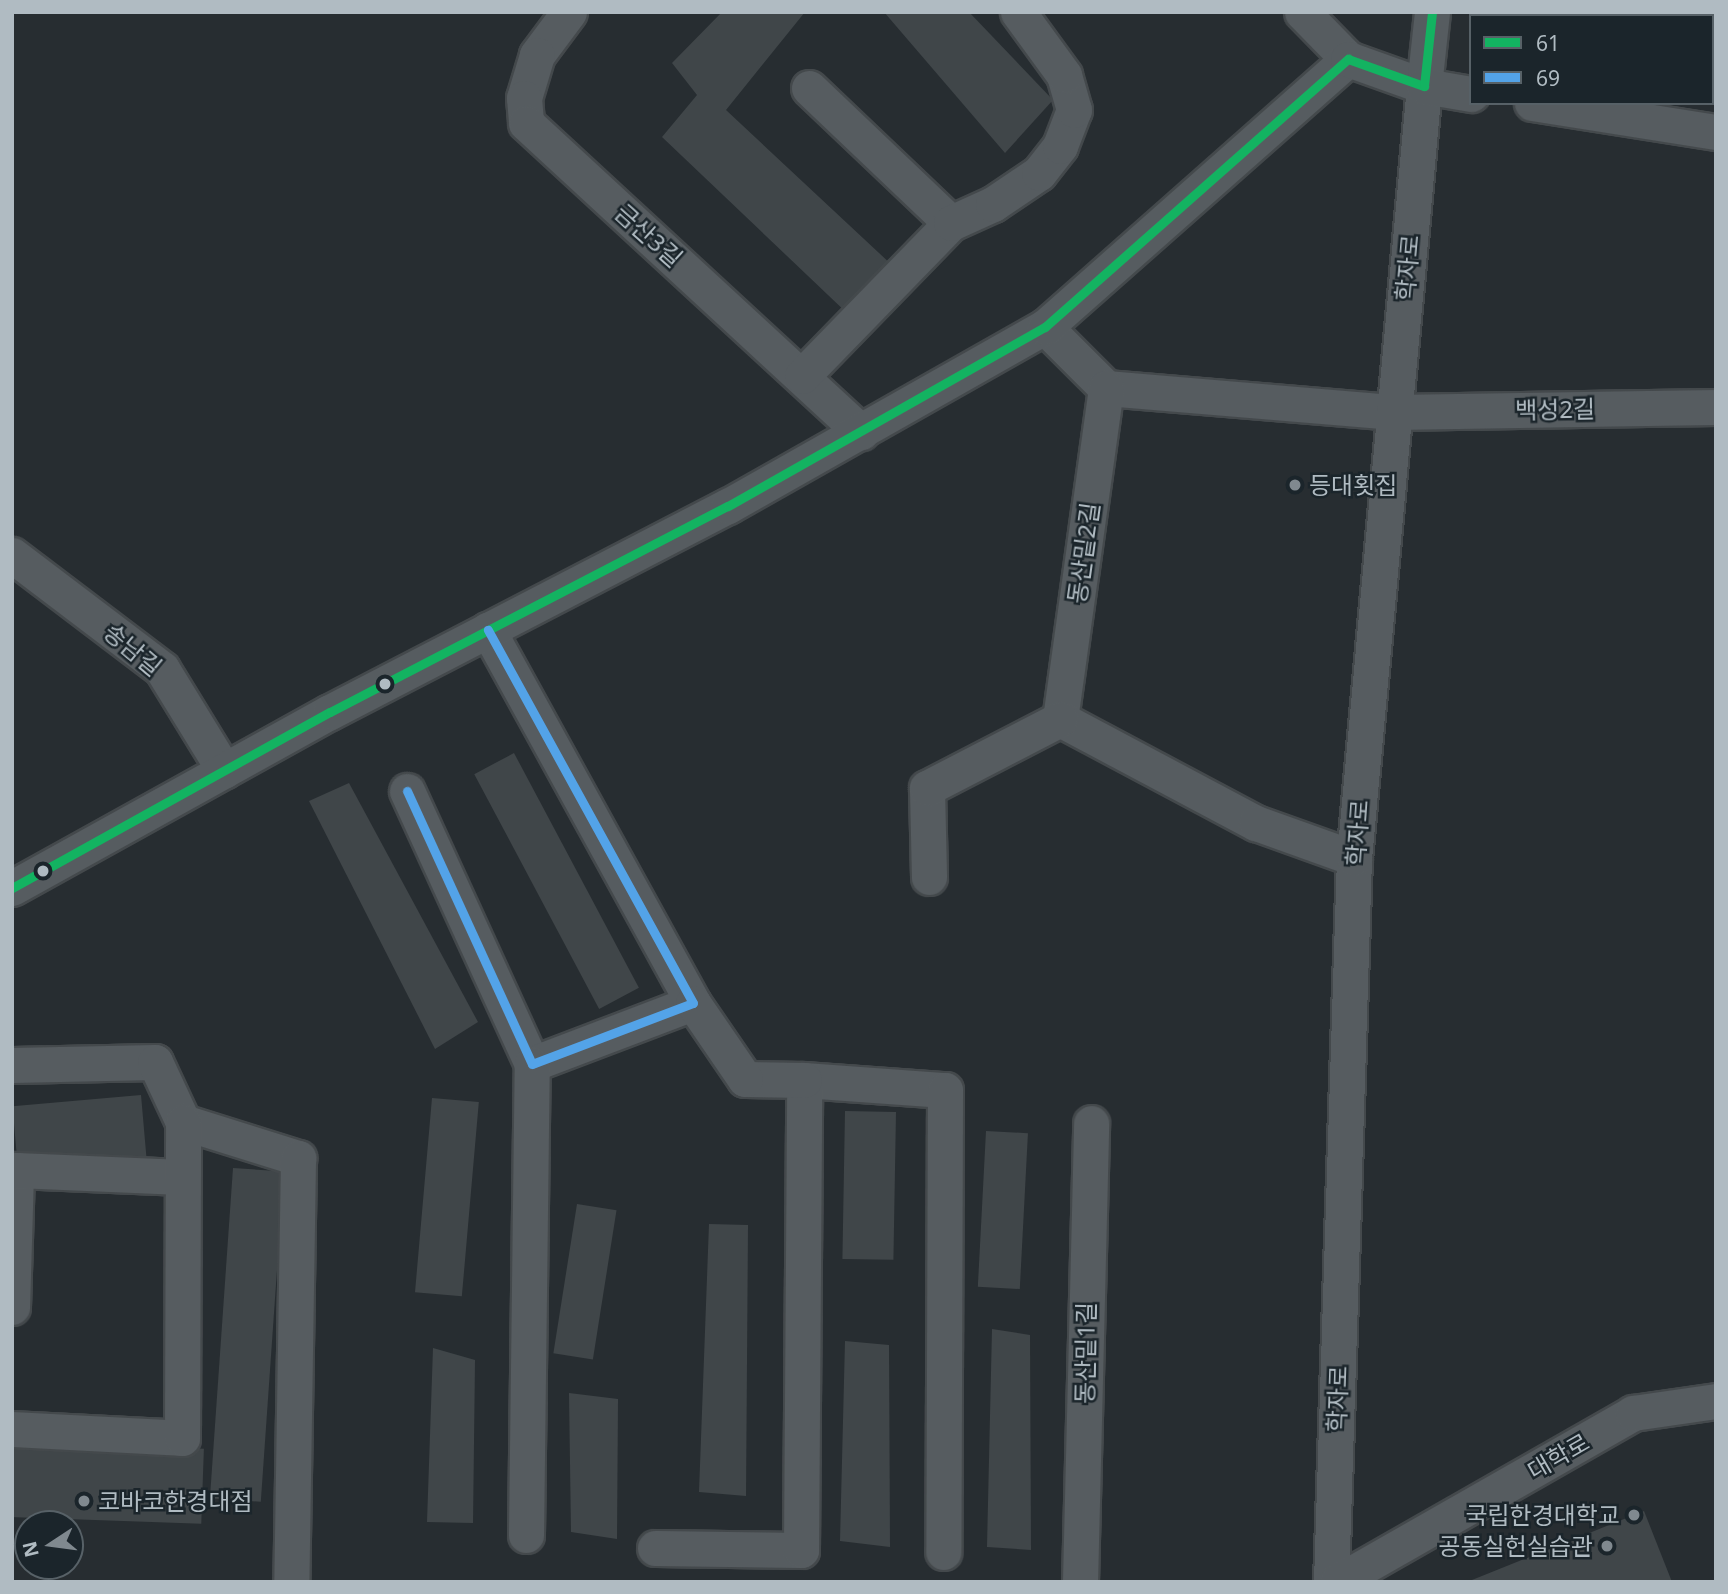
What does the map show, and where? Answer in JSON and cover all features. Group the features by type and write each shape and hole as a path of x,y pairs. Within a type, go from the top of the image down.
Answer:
{"street":[{"name":"금산3길","path":"569,12 537,55 524,98 526,122 861,432"},
{"path":"802,376 951,223 993,204 1039,173 1060,146 1074,110 1063,75 1018,12"},
{"path":"1302,12 1348,59 1424,86 1469,94"},
{"name":"학자로","path":"1331,1582 1354,858 1432,12"},
{"path":"12,888 225,770 861,432 1045,327 1348,59"},
{"path":"809,88 951,223"},
{"path":"1550,105 1706,122"},
{"path":"1045,327 1106,388 1394,412"},
{"name":"동산밑2길","path":"1060,719 1106,388"},
{"name":"백성2길","path":"1394,412 1716,407"},
{"name":"송남길","path":"12,555 162,669 225,770"},
{"path":"488,630 693,1003 745,1079 804,1080 945,1090 943,1552"},
{"path":"929,877 927,788 1060,719 1256,823 1354,858"},
{"path":"407,791 532,1064 526,1535"},
{"path":"532,1064 693,1003"},
{"path":"12,1065 155,1062 183,1122 182,1438 12,1429"},
{"path":"655,1548 801,1550 804,1080"},
{"path":"183,1122 298,1158 291,1582"},
{"name":"동산밑1길","path":"1080,1582 1091,1124"},
{"path":"12,1307 16,1170 183,1177"},
{"name":"대학로","path":"1337,1582 1633,1413 1716,1402"}],"building":[{"path":"722,12 805,12 726,110 894,267 849,315 662,137 697,95 672,63"},
{"path":"884,12 969,12 1053,100 1005,153"},
{"path":"514,753 639,988 599,1009 474,774"},
{"path":"349,783 478,1022 435,1049 309,801"},
{"path":"141,1095 146,1157 18,1168 12,1106"},
{"path":"432,1098 479,1102 462,1296 415,1292"},
{"path":"845,1111 896,1112 893,1260 842,1259"},
{"path":"986,1131 1028,1133 1020,1289 978,1287"},
{"path":"233,1168 284,1172 261,1502 210,1498"},
{"path":"577,1204 617,1210 593,1359 553,1353"},
{"path":"709,1224 748,1225 746,1496 699,1492"},
{"path":"992,1329 1030,1335 1031,1550 987,1547"},
{"path":"845,1341 889,1345 890,1547 840,1541"},
{"path":"433,1348 475,1360 473,1523 427,1522"},
{"path":"569,1393 618,1399 617,1539 571,1532"},
{"path":"12,1442 204,1449 201,1524 84,1520 84,1510 14,1510 12,1517"},
{"name":"공동실헌실습관","path":"1644,1511 1672,1582 1467,1582"}],"transit line":[{"name":"61","path":"12,888 330,712 728,506 1045,327 1348,59 1424,86 1432,12"},
{"name":"69","path":"407,791 532,1064 693,1003 488,630"}],"place":[{"name":"등대횟집","path":"1295,485"},
{"name":"코바코한경대점","path":"84,1501"},
{"name":"국립한경대학교","path":"1634,1515"},
{"name":"공동실헌실습관","path":"1607,1546"}]}
